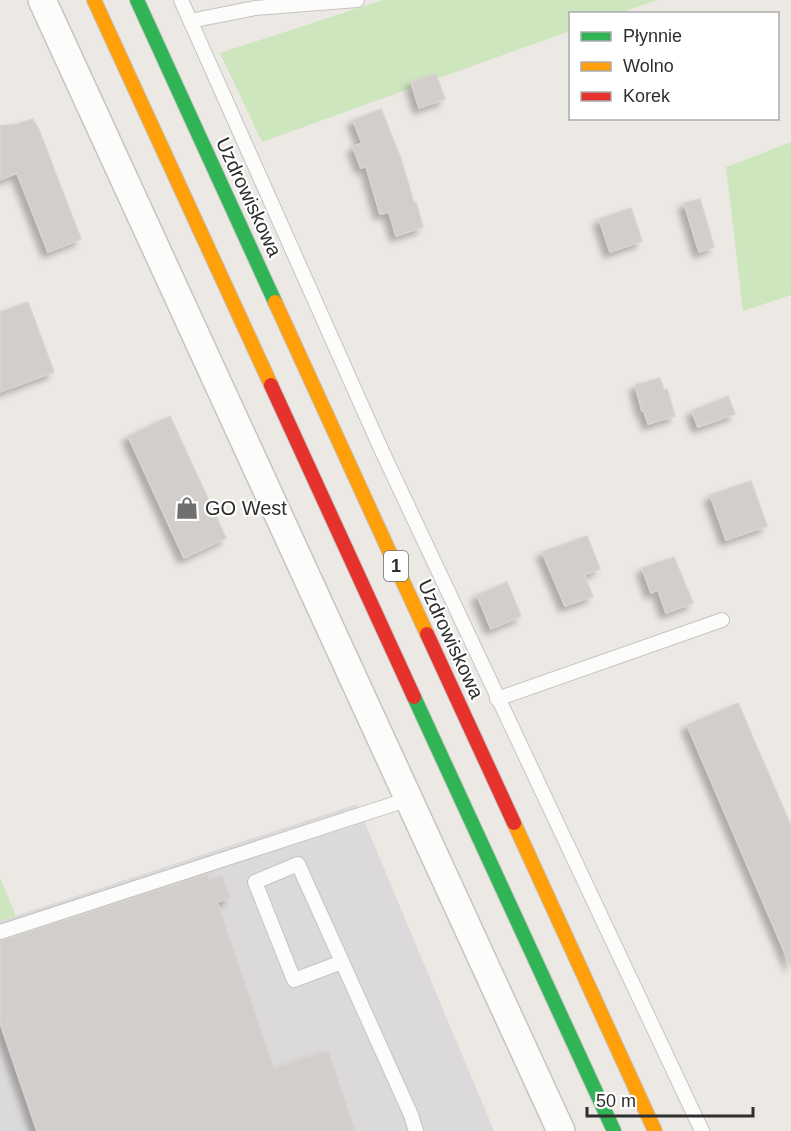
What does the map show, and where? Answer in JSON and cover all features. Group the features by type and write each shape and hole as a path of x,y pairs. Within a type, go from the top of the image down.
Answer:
{"main road":[{"name":"Uzdrowiskowa","path":"137,0 655,1131"},
{"name":"1","path":"96,3 612,1126"}],"street":[{"path":"42,0 561,1131"}],"lane":[{"path":"181,0 381,449 702,1131"},
{"path":"190,21 255,8 357,0"},
{"path":"497,699 722,620"},
{"path":"0,932 409,799"},
{"path":"342,962 294,980 255,882 298,864 411,1115 416,1131"}],"shaded area":[{"path":"357,804 494,1131 0,1131 0,921"}],"green space":[{"path":"383,0 657,0 623,12 569,12 569,31 262,142 220,53"},
{"path":"791,142 791,295 743,311 726,167"},
{"path":"0,877 16,916 0,921"}],"building":[{"path":"436,74 445,99 419,108 411,82"},
{"path":"381,109 401,159 423,227 396,236 389,212 380,214 366,166 361,168 353,147 362,143 353,120"},
{"path":"33,119 81,239 48,252 17,173 0,180 0,126"},
{"path":"700,199 714,247 699,252 684,203"},
{"path":"631,208 642,241 610,252 599,219"},
{"path":"28,302 54,372 0,392 0,312"},
{"path":"660,378 664,390 667,389 675,416 648,424 635,385"},
{"path":"728,396 735,414 698,427 692,411"},
{"name":"GO West","path":"170,416 226,538 184,558 128,436"},
{"path":"751,481 767,526 726,540 710,495"},
{"path":"587,536 600,569 584,575 593,596 565,606 542,552"},
{"path":"674,557 693,603 666,613 658,590 651,593 642,568"},
{"path":"507,582 521,616 491,629 477,595"},
{"path":"738,703 791,826 791,967 687,725"},
{"path":"207,874 209,880 222,876 230,898 217,902 274,1069 328,1050 355,1131 37,1131 0,1023 0,941"}],"traffic: fast":[{"path":"137,0 275,302"},
{"path":"414,697 614,1131"}],"traffic: slow":[{"path":"94,0 271,385"},
{"path":"275,302 427,634"},
{"path":"514,823 655,1131"}],"traffic: jam":[{"path":"271,385 414,697"},
{"path":"427,634 514,823"}],"place":[{"name":"GO West","path":"187,508"}]}
